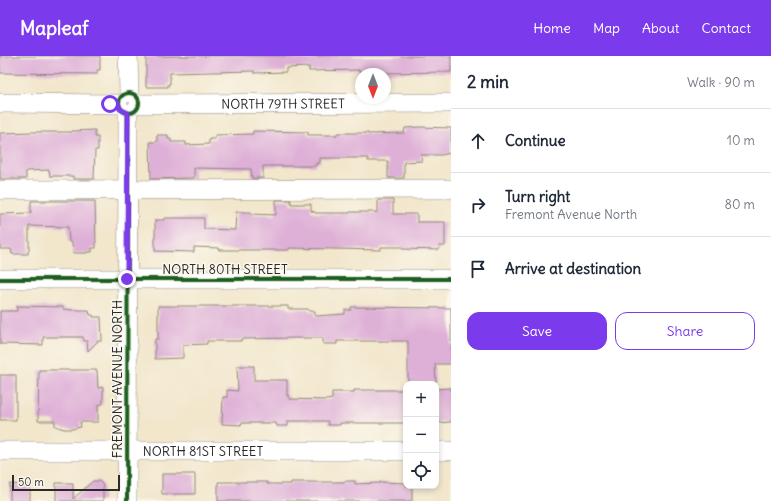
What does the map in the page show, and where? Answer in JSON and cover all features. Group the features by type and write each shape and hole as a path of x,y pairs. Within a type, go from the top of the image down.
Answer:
{"street":[{"name":"FREMONT AVENUE NORTH","path":"127,501 128,56"},
{"name":"NORTH 79TH STREET","path":"0,103 451,103"},
{"path":"0,190 128,191 451,189"},
{"name":"NORTH 80TH STREET","path":"0,279 451,279"},
{"name":"NORTH 81ST STREET","path":"0,451 403,451"},
{"path":"439,451 451,451"}],"building":[{"path":"0,56 100,56 100,70 97,70 97,74 0,73"},
{"path":"146,56 451,56 451,72 391,73 391,68 355,68 355,70 309,71 309,67 286,68 286,72 254,73 254,71 170,73 170,84 168,84 168,87 146,87"},
{"path":"405,128 451,128 451,153 441,155 421,155 422,161 404,162 404,178 388,178 388,161 368,161 368,158 320,158 320,163 316,163 316,166 263,166 263,178 252,178 251,169 194,168 194,178 151,179 150,142 157,142 157,135 168,135 168,139 171,139 171,142 186,142 186,145 209,144 209,139 215,139 215,135 253,134 253,131 308,132 308,135 337,135 337,133 404,133"},
{"path":"95,130 95,137 98,137 98,150 95,150 94,179 73,179 73,176 50,176 49,170 26,171 26,179 0,179 0,133 72,132"},
{"path":"276,200 291,200 291,204 311,204 311,211 315,213 350,213 378,212 378,200 393,200 393,214 417,214 417,222 445,222 445,246 440,246 439,250 381,247 381,250 289,248 289,250 219,250 219,248 194,247 194,252 155,251 155,220 164,220 164,218 204,218 204,229 235,230 236,212 276,215"},
{"path":"31,201 95,201 96,248 92,248 92,252 73,253 72,242 69,242 68,227 29,226 28,254 12,254 11,249 0,249 0,214 31,213"},
{"path":"17,306 63,307 63,309 89,310 90,315 93,315 93,317 101,317 102,341 98,341 88,351 87,341 84,341 83,337 43,337 43,345 0,344 0,311 17,311"},
{"path":"158,306 288,306 288,309 308,309 310,311 315,311 315,316 345,314 345,310 351,310 351,307 451,308 451,364 435,364 436,381 408,381 408,341 337,341 337,344 323,344 323,338 292,338 207,341 207,344 183,345 183,358 155,359 155,339 158,339"},
{"path":"237,366 254,366 254,380 287,380 287,396 289,396 289,399 327,400 332,399 332,392 354,392 354,390 403,390 403,423 340,423 340,425 328,425 328,421 288,421 288,426 277,426 276,423 241,423 241,425 222,424 223,397 227,397 227,390 238,391"},
{"path":"39,370 97,370 98,388 103,387 103,404 98,405 98,422 80,422 81,427 64,429 55,426 55,421 38,421"},
{"path":"0,375 16,375 16,420 0,420"},
{"path":"451,388 451,422 439,423 439,389"},
{"path":"162,474 195,474 195,494 162,494"},
{"path":"93,481 99,481 103,485 103,501 56,501 56,483 73,483 73,499"},
{"path":"355,481 355,484 380,482 403,483 403,489 412,489 412,501 218,501 218,482 267,482 267,484 291,484 291,482"},
{"path":"10,484 30,485 30,501 10,501"}],"cycle path":[{"path":"129,93 136,96 139,103 136,110 129,113 122,110 119,103 122,96 129,93"},
{"path":"127,501 128,113"},
{"path":"0,279 451,279"}],"route":[{"path":"110,104 118,104 122,111 128,113 127,279"}]}
